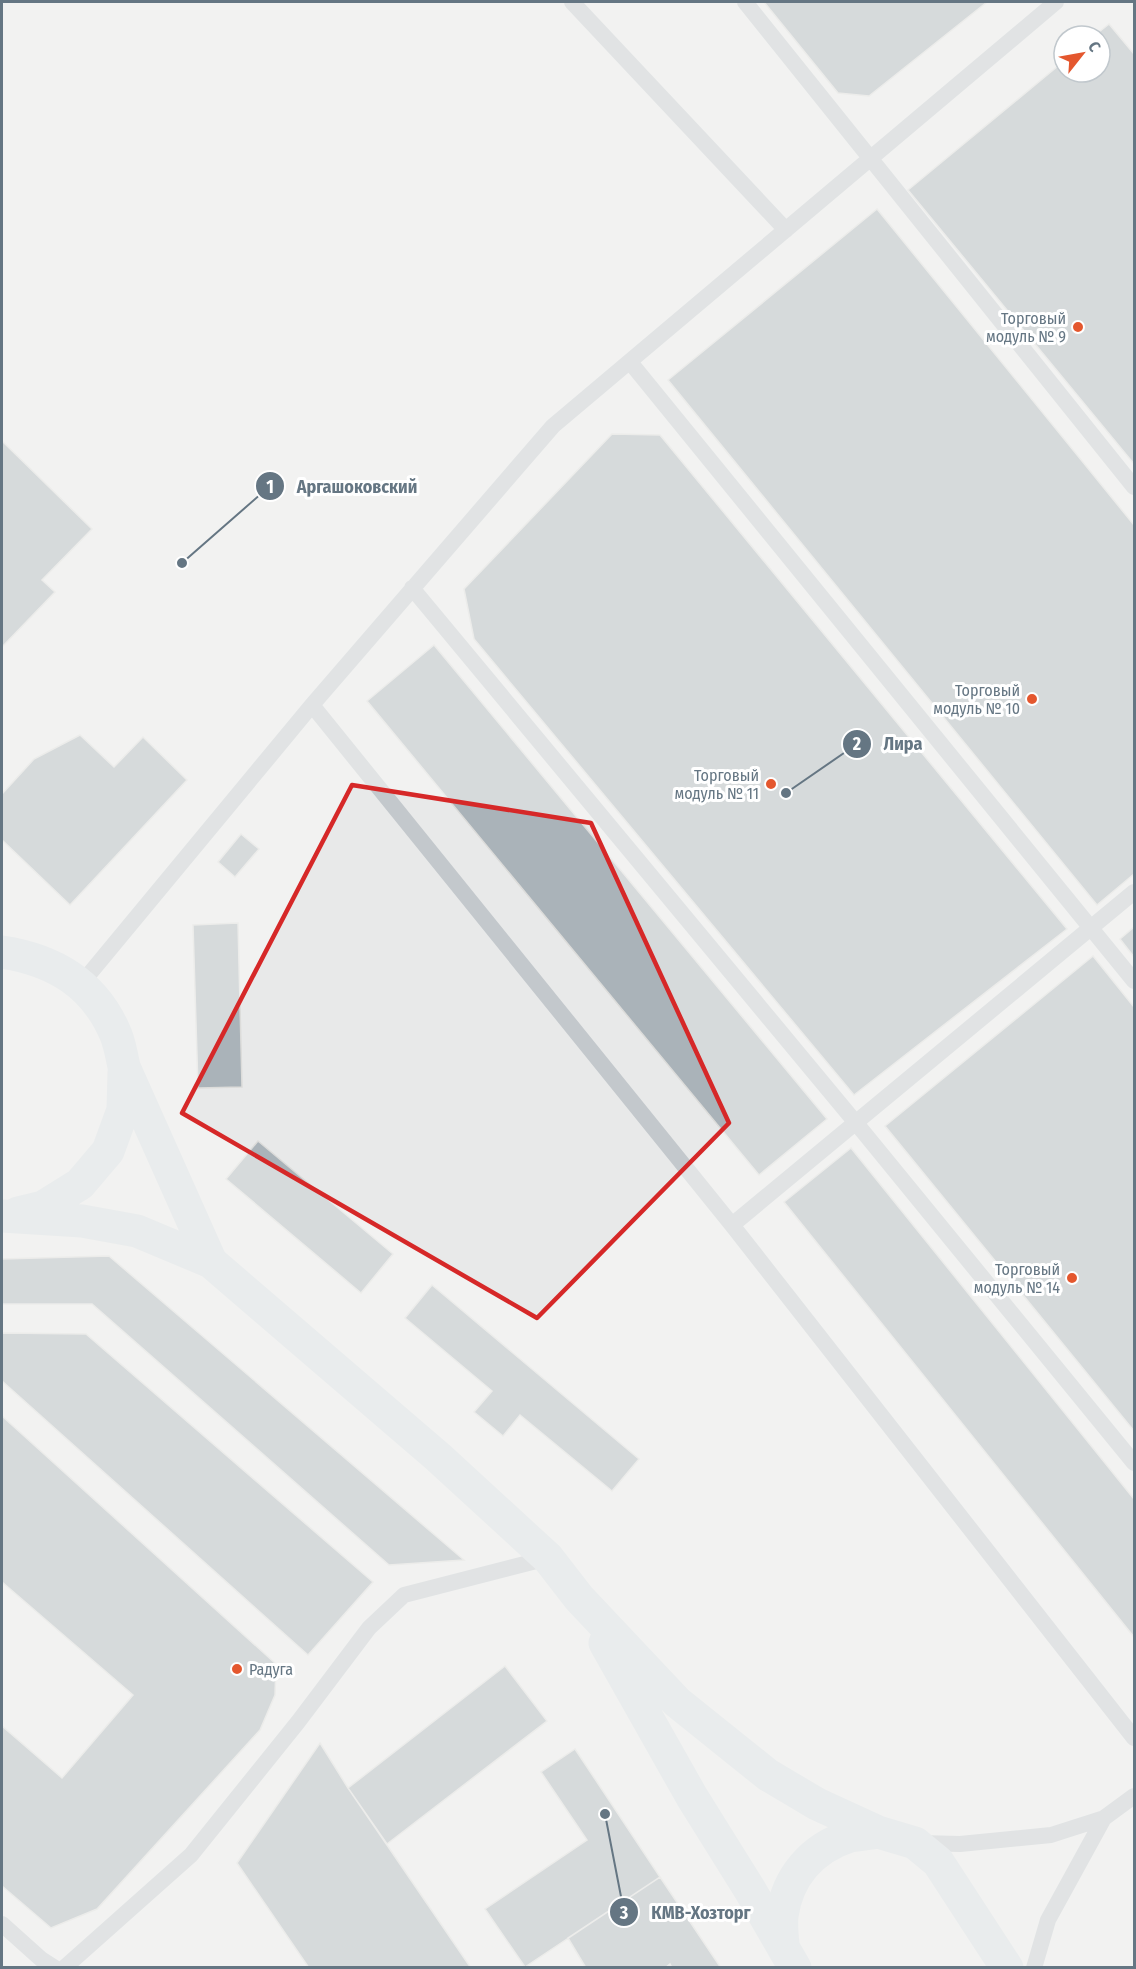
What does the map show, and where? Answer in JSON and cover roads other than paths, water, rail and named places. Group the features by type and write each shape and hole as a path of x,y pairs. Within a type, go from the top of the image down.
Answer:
{"main road":[{"path":"2,952 28,956 56,967 81,984 102,1008 117,1036 124,1067 211,1262"},
{"path":"2,1216 43,1207 80,1184 108,1151 123,1110 124,1067"},
{"path":"2,1216 82,1221 137,1231 211,1262 438,1456 548,1558 579,1598 677,1701 768,1775 817,1804 878,1832 915,1843 938,1862 1007,1968"},
{"path":"579,1598 692,1797 789,1956"},
{"path":"789,1956 782,1917 788,1891 800,1868 819,1851 850,1836 878,1832"}],"lane":[{"path":"572,2 786,230"},
{"path":"745,2 1134,487"},
{"path":"81,984 312,705 553,426 1056,2"},
{"path":"630,362 1134,981"},
{"path":"412,588 856,1123 1134,1463"},
{"path":"312,705 732,1225 1134,1738"},
{"path":"732,1225 1134,892"},
{"path":"64,1968 191,1855 298,1722 369,1628 404,1595 548,1558"},
{"path":"915,1843 960,1844 1051,1835 1104,1818 1134,1796"},
{"path":"1034,1968 1048,1920 1104,1818"},
{"path":"2,1924 41,1959 55,1968"}],"place":[{"name":"Торговый модуль № 9","path":"1078,327"},
{"name":"Аргашоковский","path":"182,563"},
{"name":"Торговый модуль № 10","path":"1032,699"},
{"name":"Торговый модуль № 11","path":"771,784"},
{"name":"Лира","path":"786,793"},
{"name":"Торговый модуль № 14","path":"1072,1278"},
{"name":"Радуга","path":"237,1669"},
{"name":"КМВ-Хозторг","path":"605,1814"}]}
